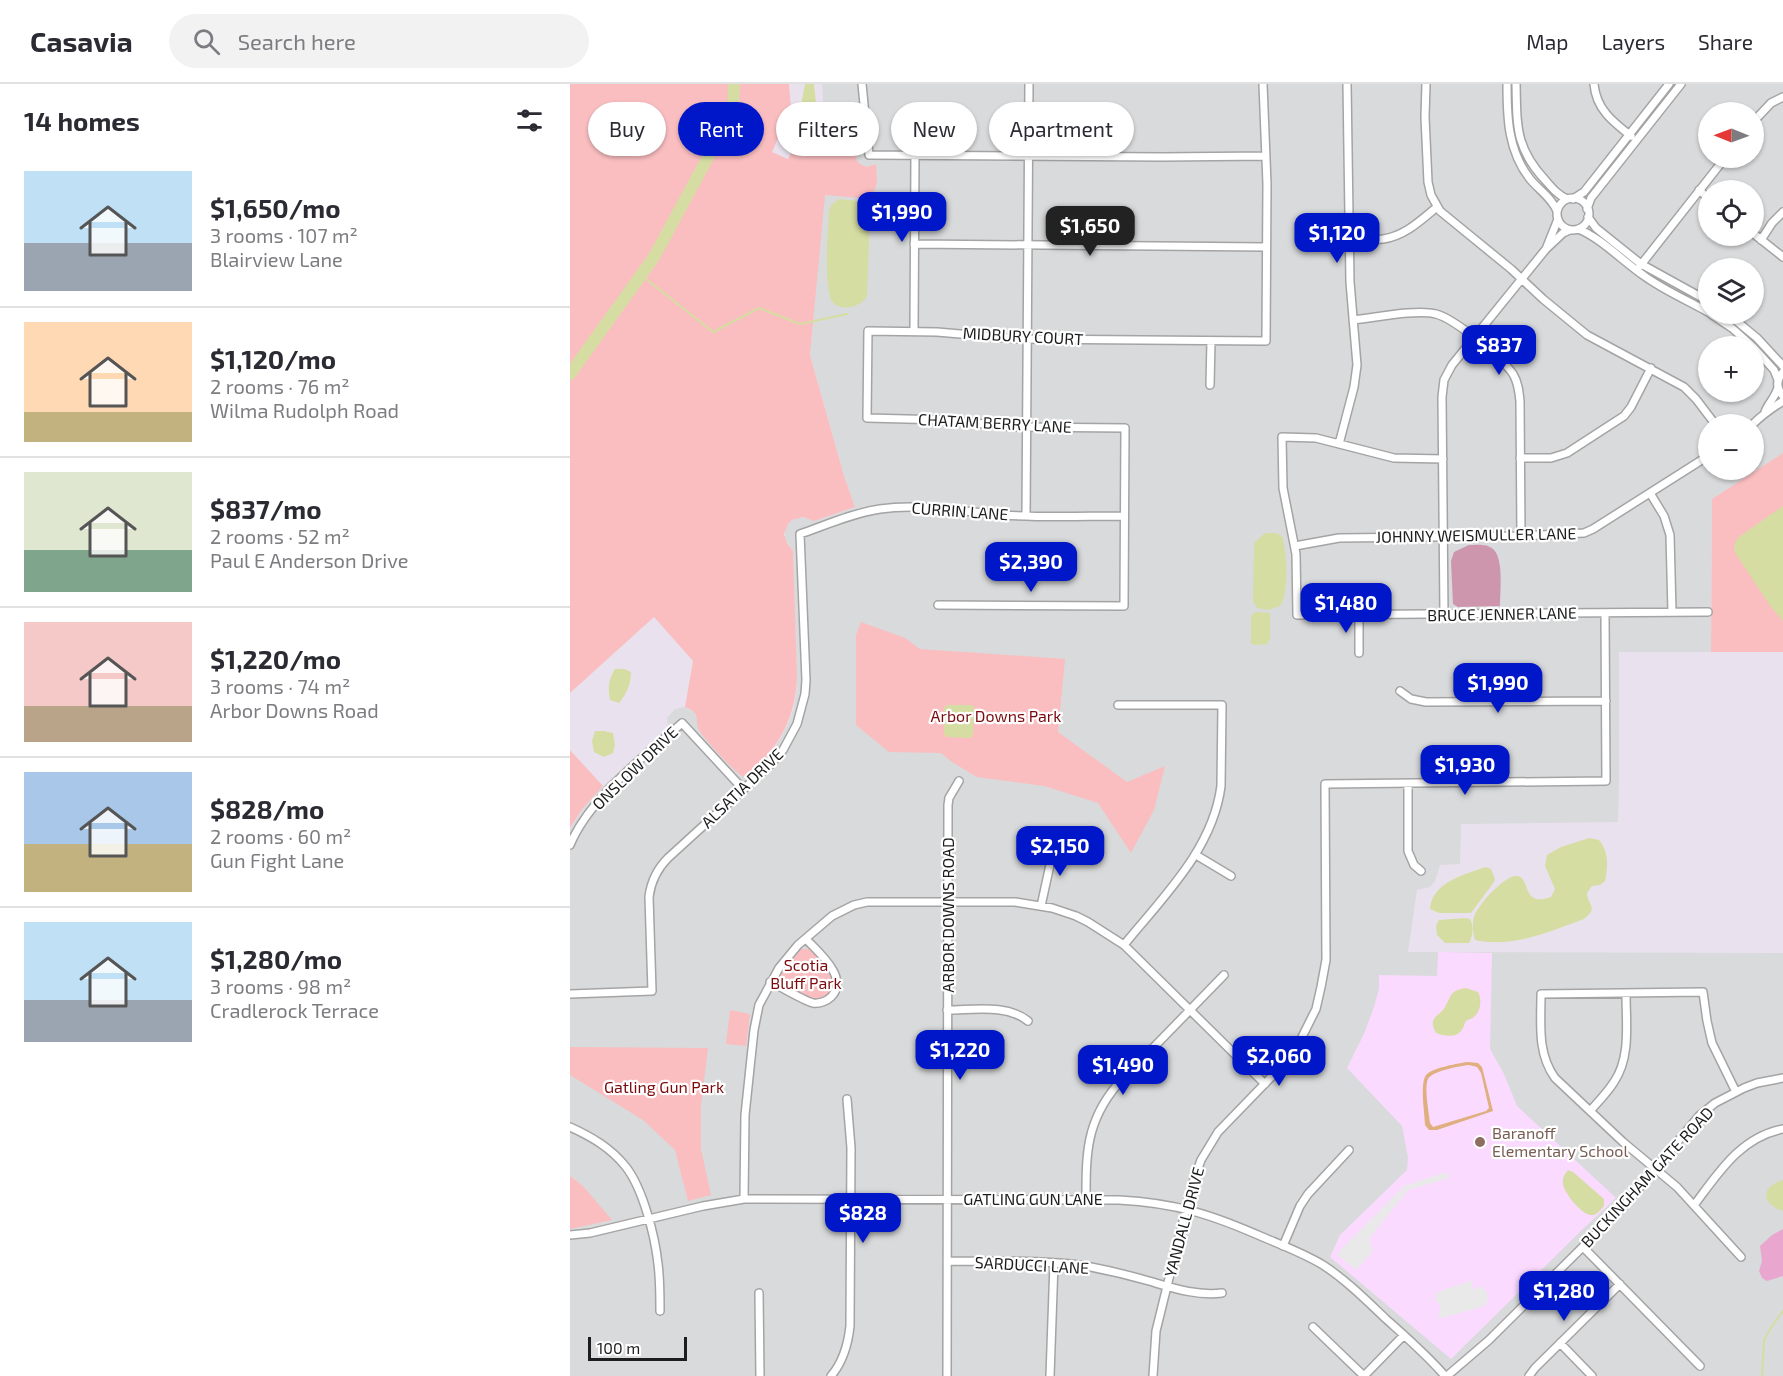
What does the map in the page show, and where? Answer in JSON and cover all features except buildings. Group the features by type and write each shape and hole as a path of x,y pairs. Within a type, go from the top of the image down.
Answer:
{"street":[{"path":"862,84 869,155 891,155"},
{"path":"1029,84 1029,102"},
{"path":"914,244 1266,247 1263,84"},
{"path":"1339,444 1356,376 1350,297 1347,84"},
{"path":"1426,84 1427,175 1431,195 1437,207 1587,334 1684,387 1707,414"},
{"path":"1507,84 1512,146 1528,175 1551,201 1562,226 1586,232 1637,271 1698,306"},
{"path":"1516,84 1517,128 1524,152 1536,170 1558,194 1581,201 1596,228 1641,264 1698,295"},
{"path":"1594,84 1596,97 1605,114 1636,140"},
{"path":"1546,249 1561,204 1584,192 1669,84"},
{"path":"1444,615 1442,397 1444,380 1473,337 1546,249 1563,233 1584,225 1591,198 1681,84"},
{"path":"1764,110 1771,103 1783,97"},
{"path":"914,331 915,156"},
{"path":"1026,516 1029,156"},
{"path":"1134,156 1266,156"},
{"path":"1707,180 1717,168"},
{"path":"1637,271 1698,191"},
{"path":"1350,240 1384,239 1397,236 1437,207"},
{"path":"1764,235 1783,212"},
{"path":"1764,242 1783,257"},
{"name":"MIDBURY COURT","path":"867,418 868,331 914,331 1028,339 1266,340 1266,247"},
{"path":"1353,320 1417,313 1436,314 1450,320 1503,362 1517,384 1520,401 1521,536"},
{"path":"1726,324 1741,336"},
{"path":"1740,324 1757,338 1783,366"},
{"path":"1210,385 1211,340"},
{"path":"1764,359 1774,370 1783,396"},
{"path":"1520,458 1559,456 1617,422 1631,408 1651,369"},
{"path":"1765,412 1777,392 1783,372"},
{"path":"1765,412 1783,401"},
{"name":"CHATAM BERRY LANE","path":"867,418 945,420 1027,428 1125,428 1124,606 938,605"},
{"path":"1294,546 1283,488 1282,437 1316,438 1394,459 1443,459"},
{"name":"JOHNNY WEISMULLER LANE","path":"1294,546 1339,538 1584,533 1698,462"},
{"path":"1650,493 1664,516 1670,535 1671,612"},
{"name":"CURRIN LANE","path":"801,534 855,515 895,508 945,508 1026,516 1124,516"},
{"name":"ALSATIA DRIVE","path":"570,994 652,991 648,906 652,880 668,858 775,759 797,724 806,680 801,534"},
{"name":"BRUCE JENNER LANE","path":"1294,546 1297,562 1297,615 1708,612"},
{"path":"1421,871 1414,865 1408,851 1408,784 1606,782 1605,613"},
{"path":"1359,616 1359,653"},
{"path":"1400,691 1411,699 1426,702 1606,701"},
{"path":"1118,705 1222,705 1220,798 1213,822 1196,855 1124,945"},
{"name":"ONSLOW DRIVE","path":"570,844 580,824 596,803 682,723 742,789"},
{"name":"ARBOR DOWNS ROAD","path":"947,1376 948,805 958,781"},
{"name":"YANDALL DRIVE","path":"1154,1376 1156,1331 1194,1177 1201,1160 1223,1127 1297,1047 1311,1020 1322,987 1326,949 1325,784 1408,784"},
{"path":"1041,906 1055,842"},
{"path":"1196,855 1231,876"},
{"path":"744,1199 744,1132 759,1005 770,982 787,956 832,916 854,905 880,901 1000,901 1041,906 1065,912 1088,922 1124,945 1264,1084"},
{"path":"770,982 812,1002 821,1003 831,997 837,987 836,975 806,939"},
{"path":"1086,1200 1086,1161 1092,1126 1097,1114 1117,1085 1224,975"},
{"path":"1736,1092 1712,1043 1703,992 1541,994 1541,1046 1547,1066 1562,1087 1677,1187 1742,1257"},
{"path":"1590,1111 1615,1081 1622,1066 1626,1050 1626,994"},
{"path":"948,1010 1007,1010 1021,1015 1028,1021"},
{"name":"BUCKINGHAM GATE ROAD","path":"1446,1376 1489,1340 1624,1206 1699,1116 1715,1103 1736,1092 1757,1083 1783,1078"},
{"path":"831,1376 841,1362 849,1337 851,1148 847,1099"},
{"path":"570,1127 601,1142 625,1166 637,1184 658,1263 660,1311"},
{"path":"1695,1204 1738,1151 1758,1138 1783,1129"},
{"path":"1283,1246 1300,1206 1308,1194 1349,1150"},
{"name":"GATLING GUN LANE","path":"570,1235 590,1233 703,1206 744,1199 1148,1201 1186,1208 1224,1220 1306,1256 1337,1275 1446,1376"},
{"path":"1583,1247 1700,1366"},
{"name":"SARDUCCI LANE","path":"947,1262 1054,1263 1098,1268 1202,1294 1221,1293"},
{"path":"1050,1376 1054,1263"},
{"path":"1529,1376 1534,1368 1620,1284"},
{"path":"759,1293 760,1376"},
{"path":"1313,1327 1364,1376 1404,1335"},
{"path":"1560,1343 1592,1376"}],"shaded area":[{"path":"805,84 814,84 816,102 802,102"},
{"path":"822,84 1783,84 1783,453 1764,465 1764,414 1698,414 1698,480 1741,480 1712,499 1711,652 1619,652 1618,822 1461,824 1460,864 1440,865 1435,881 1430,887 1417,890 1408,952 1783,953 1783,1376 570,1376 570,829 589,799 668,728 667,718 675,709 685,707 694,712 698,720 699,731 743,777 770,753 790,720 797,687 793,551 785,539 785,528 796,518 803,517 814,521 855,507 810,355 825,185 781,175 790,156 879,156 879,102 823,102"},
{"path":"839,199 858,201 869,208 870,215 867,296 859,304 848,307 832,302 827,277 829,211 831,205"},
{"path":"1783,506 1783,621 1771,607 1734,551 1735,542 1739,537"},
{"path":"1265,533 1276,533 1282,536 1286,561 1283,600 1280,606 1268,610 1257,608 1253,601 1254,543"},
{"path":"1469,545 1487,546 1496,554 1501,576 1500,606 1458,607 1453,604 1451,561 1454,552"},
{"path":"1255,612 1270,613 1270,639 1267,644 1254,645 1251,643 1251,616"},
{"path":"615,669 631,672 628,688 619,703 610,700 609,696 610,680"},
{"path":"947,705 972,705 974,707 971,738 947,737 944,734 944,708"},
{"path":"595,731 613,733 615,745 613,753 604,757 594,752 592,741"},
{"path":"1589,838 1599,840 1602,845 1607,859 1607,870 1605,881 1600,885 1592,886 1587,893 1592,909 1584,919 1517,940 1489,942 1475,940 1473,922 1476,912 1498,886 1505,880 1517,876 1524,881 1528,891 1535,898 1551,897 1555,889 1545,866 1547,855 1561,847"},
{"path":"1485,867 1491,869 1495,879 1471,913 1439,913 1430,909 1436,892 1443,886"},
{"path":"1470,919 1472,928 1469,943 1445,943 1437,935 1436,926 1439,920"},
{"name":"Baranoff Elementary School","path":"1438,952 1492,953 1490,1049 1504,1074 1517,1106 1616,1198 1451,1359 1330,1257 1340,1235 1407,1170 1408,1157 1402,1126 1347,1068 1374,1007 1379,989 1379,975 1437,976"},
{"path":"1466,988 1478,992 1480,1004 1477,1014 1466,1021 1462,1030 1456,1035 1446,1036 1436,1033 1433,1020 1443,1010 1454,992"},
{"path":"1468,1062 1478,1063 1482,1067 1493,1111 1437,1130 1429,1130 1425,1125 1423,1090 1427,1074 1446,1066","holes":["1469,1065 1477,1067 1481,1073 1489,1108 1486,1111 1433,1127 1430,1123 1427,1100 1428,1079 1440,1071"]},
{"path":"1568,1170 1604,1199 1604,1206 1596,1214 1589,1215 1584,1212 1567,1193 1563,1182"},
{"path":"1447,1172 1449,1178 1408,1190 1369,1239 1373,1251 1356,1270 1337,1254 1404,1186"},
{"path":"1783,1180 1783,1211 1770,1204 1766,1196 1770,1187"},
{"path":"1783,1229 1783,1276 1767,1281 1762,1278 1759,1271 1762,1261 1760,1246"},
{"path":"1473,1280 1471,1290 1481,1286 1486,1291 1488,1299 1485,1306 1438,1319 1441,1306 1435,1300 1437,1292"}],"green space":[{"path":"570,84 789,84 790,102 776,102 776,143 772,152 776,156 788,159 790,156 856,156 858,162 867,167 876,164 877,182 872,199 825,195 810,355 855,507 814,521 803,517 792,520 784,534 793,551 797,677 791,714 781,736 767,756 743,777 706,740 699,730 696,714 685,707 693,661 654,617 570,693"},
{"path":"1783,453 1783,652 1711,652 1712,499 1741,480 1764,480 1764,465"},
{"name":"Arbor Downs Park","path":"861,622 905,638 920,649 1065,659 1058,732 1127,782 1165,766 1154,810 1131,853 1098,803 1044,786 977,777 941,753 889,752 856,725 856,635"},
{"path":"570,750 603,786 583,808 570,828"},
{"name":"Scotia Bluff Park","path":"800,949 810,949 828,969 831,980 829,994 811,999 782,983 780,976"},
{"path":"730,1010 750,1014 746,1046 726,1044"},
{"name":"Gatling Gun Park","path":"570,1047 708,1048 701,1105 701,1149 711,1195 688,1201 675,1150 643,1120 570,1075"},
{"path":"570,1176 583,1186 612,1220 570,1229"}],"waterway":[{"path":"570,374 654,257 733,111 734,84"},
{"path":"641,275 713,332 759,308 800,324 847,314"},
{"path":"1762,1376 1764,1340 1783,1311"}],"place":[{"name":"Baranoff Elementary School","path":"1480,1142"}]}
